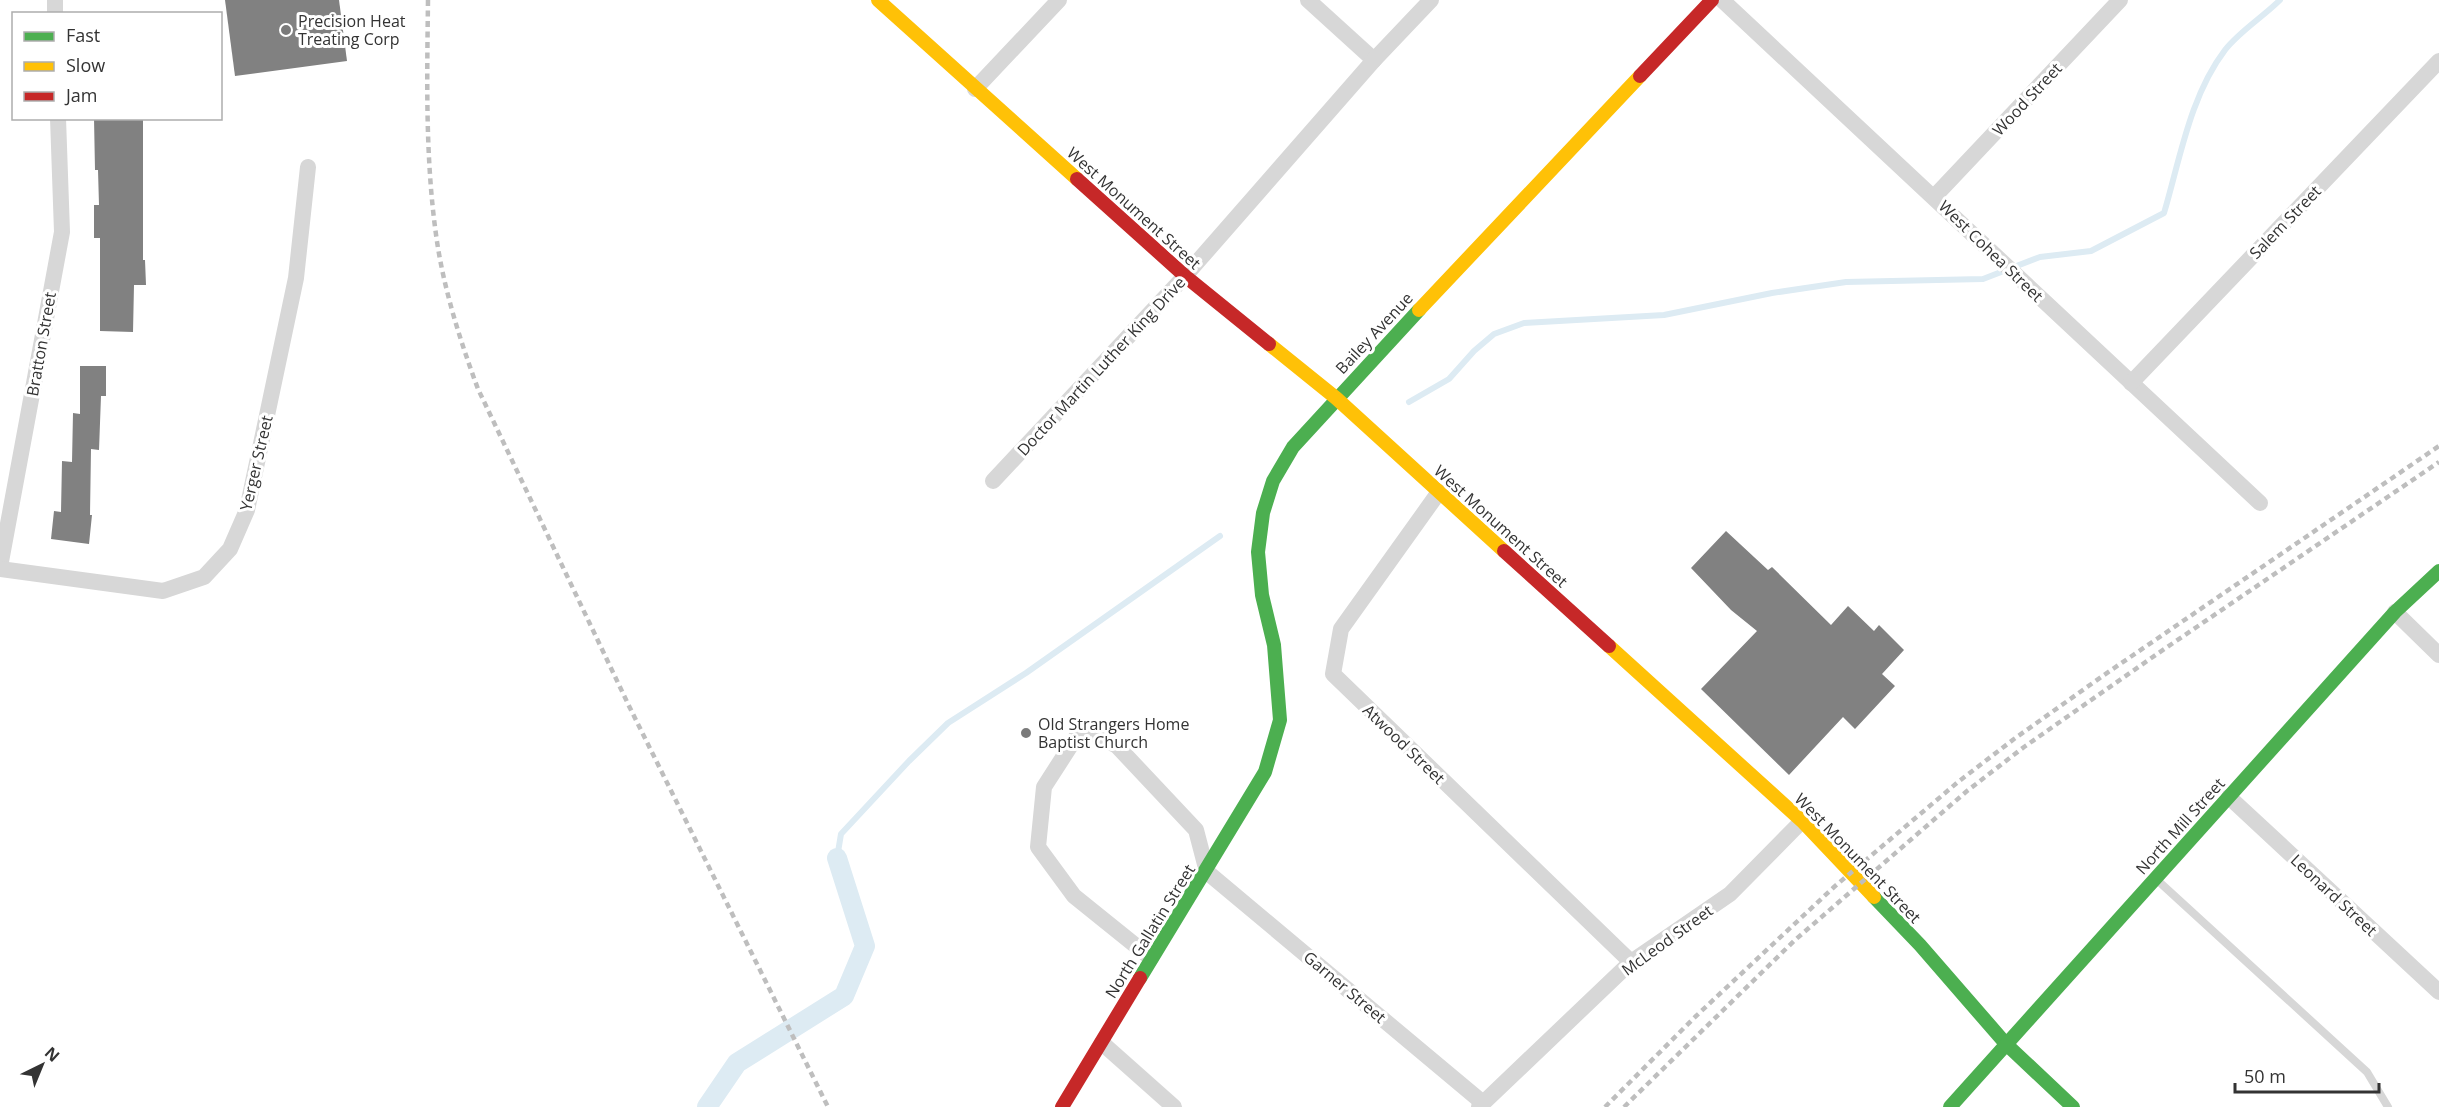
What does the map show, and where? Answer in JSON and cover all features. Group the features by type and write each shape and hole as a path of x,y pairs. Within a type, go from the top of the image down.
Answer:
{"street":[{"name":"West Monument Street","path":"878,0 1185,276 1336,398 1802,821 1920,945 2006,1044 2073,1107"},
{"path":"975,88 1059,0"},
{"path":"1308,0 1374,60"},
{"name":"Doctor Martin Luther King Drive","path":"993,481 1185,276 1374,60 1431,0"},
{"name":"Bailey Avenue","path":"1265,772 1280,720 1274,645 1262,595 1258,552 1263,513 1273,482 1293,447 1336,398 1712,0"},
{"name":"West Cohea Street","path":"1722,0 2260,503"},
{"name":"Wood Street","path":"1934,197 2120,0"},
{"name":"Salem Street","path":"2131,383 2439,61"},
{"name":"Bratton Street","path":"0,568 62,232 58,120"},
{"name":"Yerger Street","path":"0,568 163,591 204,577 230,549 247,510 296,278 308,167"},
{"name":"Atwood Street","path":"1439,492 1341,629 1333,674 1631,962"},
{"name":"North Mill Street","path":"1950,1107 2395,612 2439,571"},
{"path":"2395,612 2439,655"},
{"path":"1150,958 1074,896 1038,847 1044,788 1082,728 1117,746 1196,830 1207,872"},
{"name":"North Gallatin Street","path":"1062,1107 1150,958 1207,872 1265,772"},
{"name":"Leonard Street","path":"2229,797 2439,992"},
{"name":"McLeod Street","path":"1481,1105 1631,962 1730,894 1802,821"},
{"name":"Garner Street","path":"1207,872 1481,1105"},
{"path":"1101,1042 1174,1107"}],"lane":[{"path":"2156,879 2367,1072 2388,1107"}],"building":[{"name":"Precision Heat Treating Corp","path":"225,0 339,0 347,61 235,76"},
{"path":"94,120 143,120 143,260 145,260 146,285 134,285 133,332 100,331 100,238 94,238 94,205 99,205 98,170 95,170"},
{"path":"80,366 106,366 106,396 101,396 99,450 91,449 90,515 92,515 89,544 51,539 54,511 61,512 62,461 72,462 73,413 80,414"},
{"path":"1726,531 1768,570 1772,567 1831,625 1848,606 1874,631 1879,625 1904,650 1882,674 1895,686 1855,729 1843,717 1789,775 1701,689 1757,631 1731,610 1691,568"}],"waterway":[{"path":"1409,402 1449,379 1474,351 1494,334 1524,323 1664,315 1772,293 1846,282 1983,279 2040,257 2091,251 2164,213 2187,128 2213,68 2231,43 2280,0"},
{"path":"837,858 841,834 948,723 1026,673 1220,536"},
{"path":"707,1107 737,1063 844,996 865,946 837,858"}],"railway":[{"path":"428,0 428,124 434,217 445,284 478,389 630,708 828,1107"},
{"path":"1605,1107 1695,1017 1834,887 1958,782 2104,675 2439,446"},
{"path":"1624,1107 1795,940 1967,791 2024,747 2157,654 2439,462"}],"traffic: fast":[{"path":"1140,978 1265,772 1280,720 1274,645 1262,595 1258,552 1263,513 1273,481 1293,447 1419,310"},
{"path":"1950,1107 2395,612 2439,571"},
{"path":"1874,897 1920,945 2006,1044 2073,1107"}],"traffic: slow":[{"path":"878,0 1077,179"},
{"path":"1419,310 1640,76"},
{"path":"1269,344 1336,398 1504,551"},
{"path":"1609,646 1802,821 1874,897"}],"traffic: jam":[{"path":"1640,76 1712,0"},
{"path":"1077,179 1185,276 1269,344"},
{"path":"1504,551 1609,646"},
{"path":"1062,1107 1140,978"}],"place":[{"name":"Precision Heat Treating Corp","path":"286,30"},
{"name":"Old Strangers Home Baptist Church","path":"1026,733"}]}
